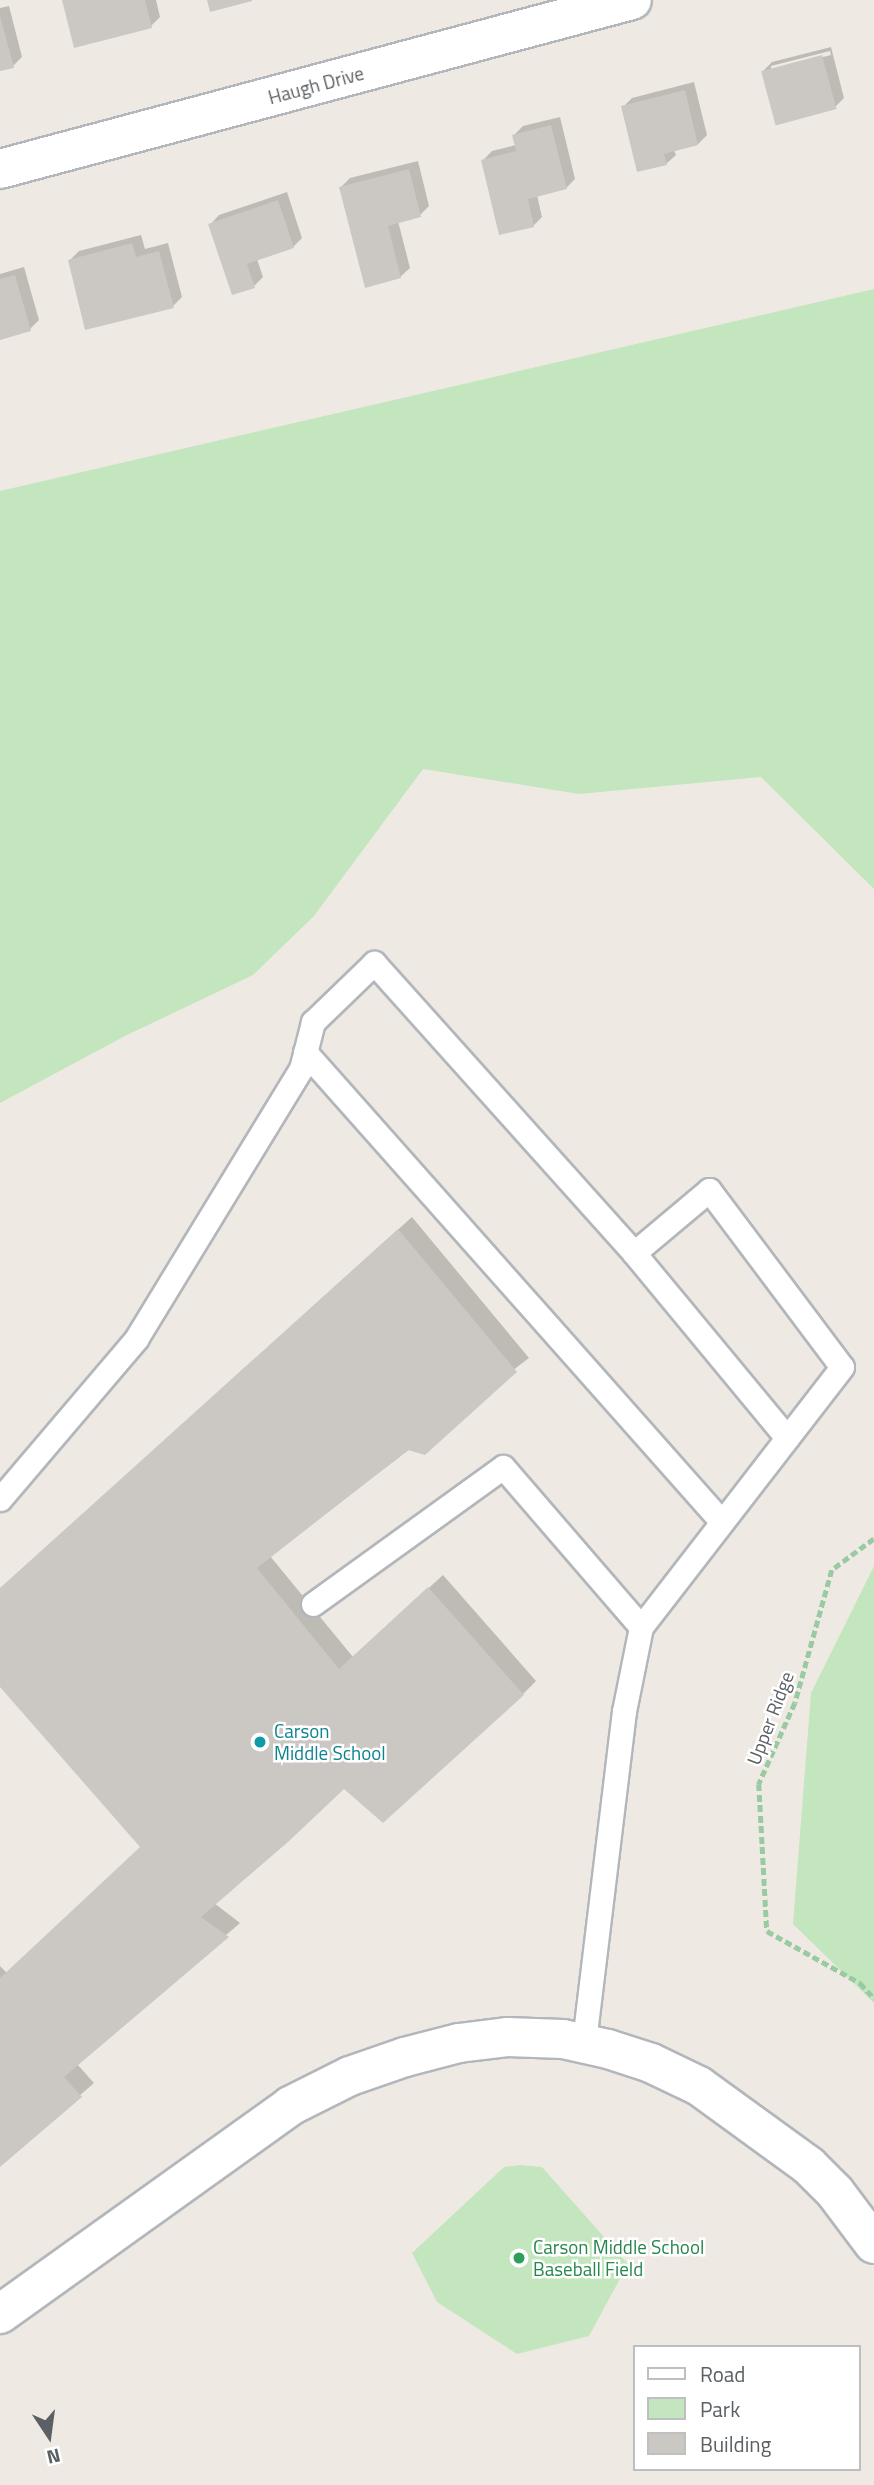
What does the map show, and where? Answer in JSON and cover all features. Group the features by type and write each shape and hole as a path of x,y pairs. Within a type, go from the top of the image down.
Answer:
{"street":[{"name":"Haugh Drive","path":"0,169 632,0"},
{"path":"0,2314 290,2106 350,2076 459,2043 507,2037 563,2039 584,2043 651,2063 710,2093 809,2166 835,2192 874,2244"}],"lane":[{"path":"0,1499 136,1339 301,1069 313,1022 373,963 634,1253 787,1438"},
{"path":"305,1052 722,1522"},
{"path":"584,2043 622,1725 641,1627 842,1367 709,1190 634,1253"},
{"path":"313,1604 503,1467 641,1627"}],"path":[{"name":"Upper Ridge","path":"874,1539 832,1570 795,1703 759,1784 767,1931 860,1983 874,1998"}],"green space":[{"path":"874,289 874,889 761,777 579,794 423,769 314,916 253,975 125,1036 0,1103 0,491"},
{"path":"874,1566 874,2003 793,1924 811,1693"},
{"name":"Carson Middle School Baseball Field","path":"504,2167 542,2167 628,2264 589,2336 517,2354 437,2302 412,2253"}],"building":[{"path":"62,0 145,0 152,28 74,48"},
{"path":"207,0 252,0 252,1 210,12"},
{"path":"0,16 14,68 0,71"},
{"path":"822,55 836,109 776,125 761,71"},
{"path":"685,90 698,145 664,154 667,165 637,172 621,106"},
{"path":"551,125 567,189 528,199 534,227 499,235 481,160 516,151 512,135"},
{"path":"409,169 421,217 388,226 401,278 365,288 339,187"},
{"path":"278,200 294,248 247,264 255,288 232,295 208,224"},
{"path":"132,243 136,257 159,251 174,308 85,330 68,260"},
{"path":"15,275 31,331 0,340 0,279"},
{"name":"Carson Middle School","path":"398,1229 517,1372 425,1455 408,1450 257,1568 339,1669 428,1587 524,1695 383,1823 344,1789 288,1842 201,1917 229,1937 64,2077 82,2097 0,2167 0,1978 140,1847 0,1687 0,1588"}],"place":[{"name":"Carson Middle School","path":"260,1742"},
{"name":"Carson Middle School Baseball Field","path":"519,2258"}]}
